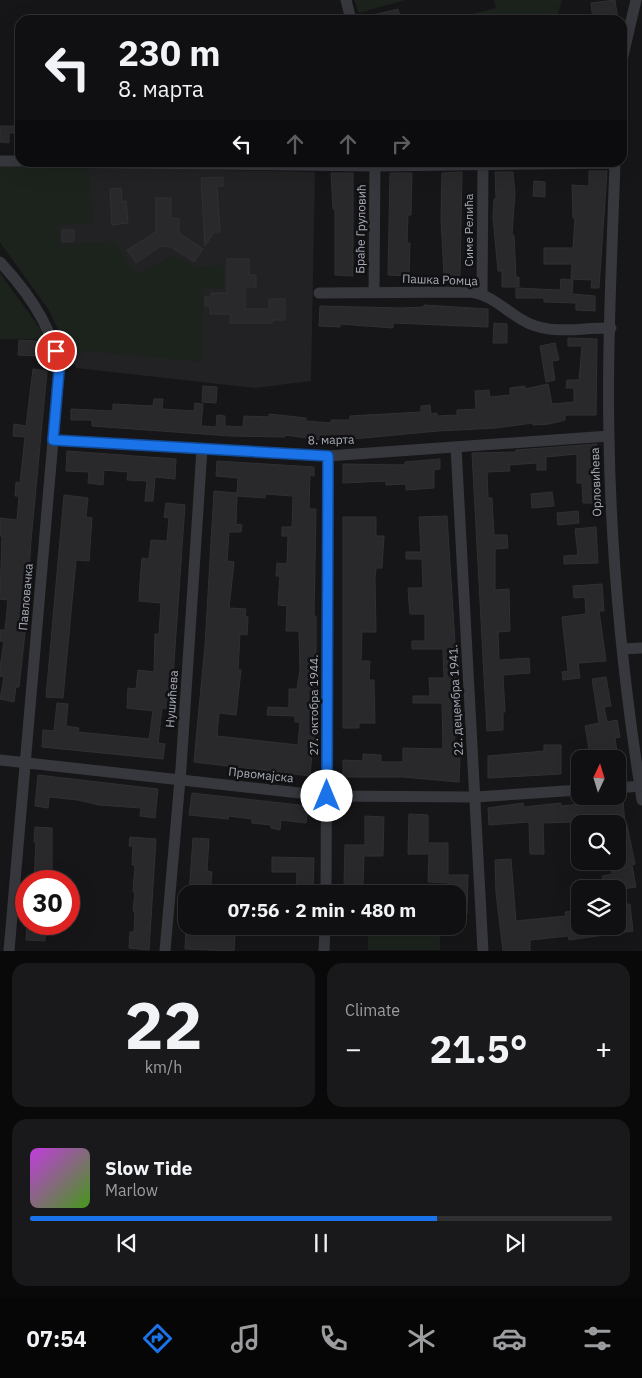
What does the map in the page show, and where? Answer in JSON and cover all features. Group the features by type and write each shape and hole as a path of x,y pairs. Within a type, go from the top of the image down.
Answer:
{"street":[{"path":"346,0 350,15"},
{"path":"627,39 636,0"},
{"path":"0,161 15,162"},
{"name":"Браће Груловић","path":"374,292 375,167"},
{"name":"Симе Релића","path":"482,294 483,167"},
{"name":"Орловићева","path":"615,167 609,436 613,543 622,649 642,800"},
{"name":"Павловачка","path":"0,262 27,294 53,341 59,371 9,950"},
{"name":"Пашка Ромца","path":"320,292 482,294 527,323 541,328 558,330 611,328"},
{"name":"8. марта","path":"53,440 328,456 609,436"},
{"name":"22. децембра 1941.","path":"456,447 483,950"},
{"name":"Нушићева","path":"165,950 202,448"},
{"name":"27. октобра 1944.","path":"326,885 328,456"},
{"path":"622,649 642,648"},
{"name":"Првомајска","path":"0,760 327,796 475,797 571,791"},
{"path":"626,787 640,786"},
{"path":"324,950 325,935"}],"shaded area":[{"path":"354,0 405,0 359,13"},
{"path":"494,0 562,0 558,15 469,15 496,8"},
{"path":"0,165 15,165 15,167 315,172 311,381 255,388 76,368 49,310 0,242"},
{"path":"0,165 15,165 15,167 88,167 94,223 58,225 60,245 113,241 135,274 174,256 196,266 224,265 223,289 203,288 201,362 67,349 49,310 0,242"},
{"path":"0,273 41,330 45,339 0,339"},
{"path":"368,935 440,935 440,950 368,950"}],"building":[{"path":"615,0 617,15 592,15 591,3"},
{"path":"398,9 400,15 373,15"},
{"path":"0,126 15,126 15,133 9,133 9,143 0,142"},
{"path":"589,171 607,171 599,288 591,288 592,280 571,279 572,264 544,264 544,248 573,248 575,218 573,218 572,185 589,186"},
{"path":"462,172 460,276 444,275 441,219 442,173"},
{"path":"495,172 513,172 515,193 512,235 514,235 516,277 519,277 519,287 502,287 502,271 498,271 493,218 494,199 496,199"},
{"path":"331,173 353,173 353,276 335,275 335,209 333,209"},
{"path":"390,173 412,173 411,215 408,215 407,243 410,243 409,276 388,275"},
{"path":"223,177 223,186 217,186 220,232 214,232 205,246 201,178"},
{"path":"534,181 545,182 545,197 533,196"},
{"path":"121,188 122,202 126,201 128,223 112,225 110,189"},
{"path":"156,198 171,198 171,218 179,219 179,233 203,249 194,262 171,247 161,246 136,263 127,250 156,232"},
{"path":"62,230 74,230 74,241 62,242"},
{"path":"227,259 249,259 249,275 256,275 256,287 245,287 245,309 269,309 269,299 285,299 285,320 272,320 272,323 230,323 231,314 210,314 210,306 205,306 205,297 211,297 211,293 227,293"},
{"path":"561,279 573,280 572,294 595,296 595,311 576,310 576,303 544,302 544,298 516,298 516,288 560,290"},
{"path":"424,305 488,309 488,327 393,323 393,328 340,324 340,327 319,326 320,306 400,308 424,307"},
{"path":"494,323 507,324 507,343 493,343"},
{"path":"568,338 597,339 596,415 565,415 565,420 549,424 533,425 533,423 496,428 438,431 331,441 285,435 285,437 230,436 92,426 92,420 71,420 71,409 113,411 113,404 153,406 154,399 163,399 162,409 194,411 195,403 203,404 201,426 216,427 217,415 225,416 225,426 243,427 244,416 269,417 269,414 306,418 306,421 331,423 331,420 350,420 350,416 421,412 421,406 430,405 431,414 437,413 437,416 457,415 457,410 476,409 475,391 489,390 490,397 510,395 510,388 525,386 525,389 548,384 552,404 574,402 574,388 566,388 567,380 579,380 582,346 568,346"},
{"path":"19,340 37,341 36,356 18,355"},
{"path":"555,343 559,360 552,361 555,380 546,382 540,346"},
{"path":"33,369 47,371 31,541 25,633 19,687 16,687 14,702 0,699 4,677 0,676 0,668 4,641 0,641 0,630 5,630 8,600 0,599 2,536 0,536 0,518 17,520 19,496 15,496 16,482 20,483 25,437 13,436 14,424 26,426"},
{"path":"203,386 217,387 216,403 202,402"},
{"path":"597,444 594,503 583,503 582,483 577,483 577,454 546,457 546,470 537,470 537,463 509,465 510,471 487,472 488,498 492,498 494,535 507,535 508,548 495,549 495,590 509,589 510,631 498,632 499,660 529,658 530,673 503,675 505,712 503,712 503,730 487,731 472,453 516,452 516,450"},
{"path":"67,451 176,459 175,479 155,477 153,501 145,501 147,481 127,480 128,472 104,470 103,485 88,483 89,472 66,471"},
{"path":"440,459 440,469 434,470 434,488 406,490 406,484 386,485 386,481 343,483 343,464 405,465 405,462"},
{"path":"217,461 314,467 314,476 310,475 309,509 316,509 314,616 316,616 316,733 315,743 313,743 310,776 194,762 205,645 214,491 237,493 238,478 216,476","holes":["265,494 293,496 292,527 282,527 282,536 288,536 287,564 277,563 276,576 280,576 278,605 287,606 286,631 299,631 300,670 297,689 289,689 289,708 268,707 267,715 295,716 295,722 300,722 298,745 217,736 219,713 236,715 241,670 238,670 240,634 247,635 248,617 245,616 246,609 229,608 234,562 227,561 229,532 241,532 242,525 236,524 237,496 265,498"]},
{"path":"552,492 554,506 532,508 531,494"},
{"path":"64,495 88,498 86,517 92,518 89,561 76,560 63,698 46,697"},
{"path":"166,503 185,505 172,691 175,691 173,709 162,708 158,743 165,744 163,759 42,747 43,730 54,731 57,703 68,704 66,726 79,728 78,732 149,739 153,711 127,708 128,688 136,689 138,670 154,672 155,634 159,634 161,603 139,601 140,582 142,558 149,559 151,540 167,541 169,518 164,517"},
{"path":"578,511 579,523 558,525 557,513"},
{"path":"447,516 456,659 457,712 460,712 460,728 455,728 454,758 460,758 459,782 403,777 343,777 343,760 363,761 363,754 381,755 381,762 403,762 403,748 443,749 442,703 413,703 413,696 430,696 429,678 444,678 443,649 412,649 412,641 425,641 425,614 410,614 408,588 423,588 422,559 406,559 406,552 421,552 419,517"},
{"path":"343,517 376,517 376,536 384,536 382,568 376,568 375,579 376,632 362,632 361,661 370,661 369,680 374,680 375,723 359,723 359,728 343,728"},
{"path":"596,527 598,563 564,564 564,556 578,555 575,529"},
{"path":"602,584 604,611 599,611 606,661 578,663 580,678 563,680 562,672 568,671 562,617 586,614 585,597 574,598 573,586"},
{"path":"606,677 611,706 604,707 607,722 617,720 620,737 615,738 617,750 578,750 589,749 585,726 599,723 592,679"},
{"path":"544,745 561,745 561,774 488,778 488,756 544,751"},
{"path":"38,775 158,789 155,818 140,816 141,808 99,805 78,800 49,797 48,808 35,806"},
{"path":"192,793 308,806 306,823 281,820 280,830 271,828 271,825 252,823 252,819 229,816 228,819 189,815"},
{"path":"523,803 524,807 561,803 561,806 623,805 624,815 571,815 571,822 543,823 544,854 530,854 529,822 489,825 488,808"},
{"path":"409,814 428,815 428,843 448,843 448,875 468,875 467,914 466,885 428,882 429,854 408,854"},
{"path":"365,816 384,817 383,856 364,856 363,884 344,884 345,845 365,845"},
{"path":"627,825 635,864 632,865 636,887 626,889 626,880 602,880 602,876 612,874 611,870 626,870"},
{"path":"35,827 52,828 52,870 35,870 36,842 34,842"},
{"path":"130,837 156,839 149,950 129,948 130,932 134,932 135,911 133,911 135,892 133,892 135,865 132,865 133,846 129,846"},
{"path":"193,838 209,839 207,871 212,872 211,885 190,885"},
{"path":"272,857 314,858 313,885 296,885 297,872 272,872"},
{"path":"511,859 516,921 566,916 565,912 571,911 571,935 605,935 569,940 568,936 530,940 530,951 503,951 496,893 495,860"},
{"path":"626,904 630,904 633,931 626,932"},
{"path":"26,935 45,935 45,941 26,940"},
{"path":"186,935 235,936 234,951 185,949"}],"route":[{"path":"56,351 59,371 53,440 328,456 327,796"}]}
